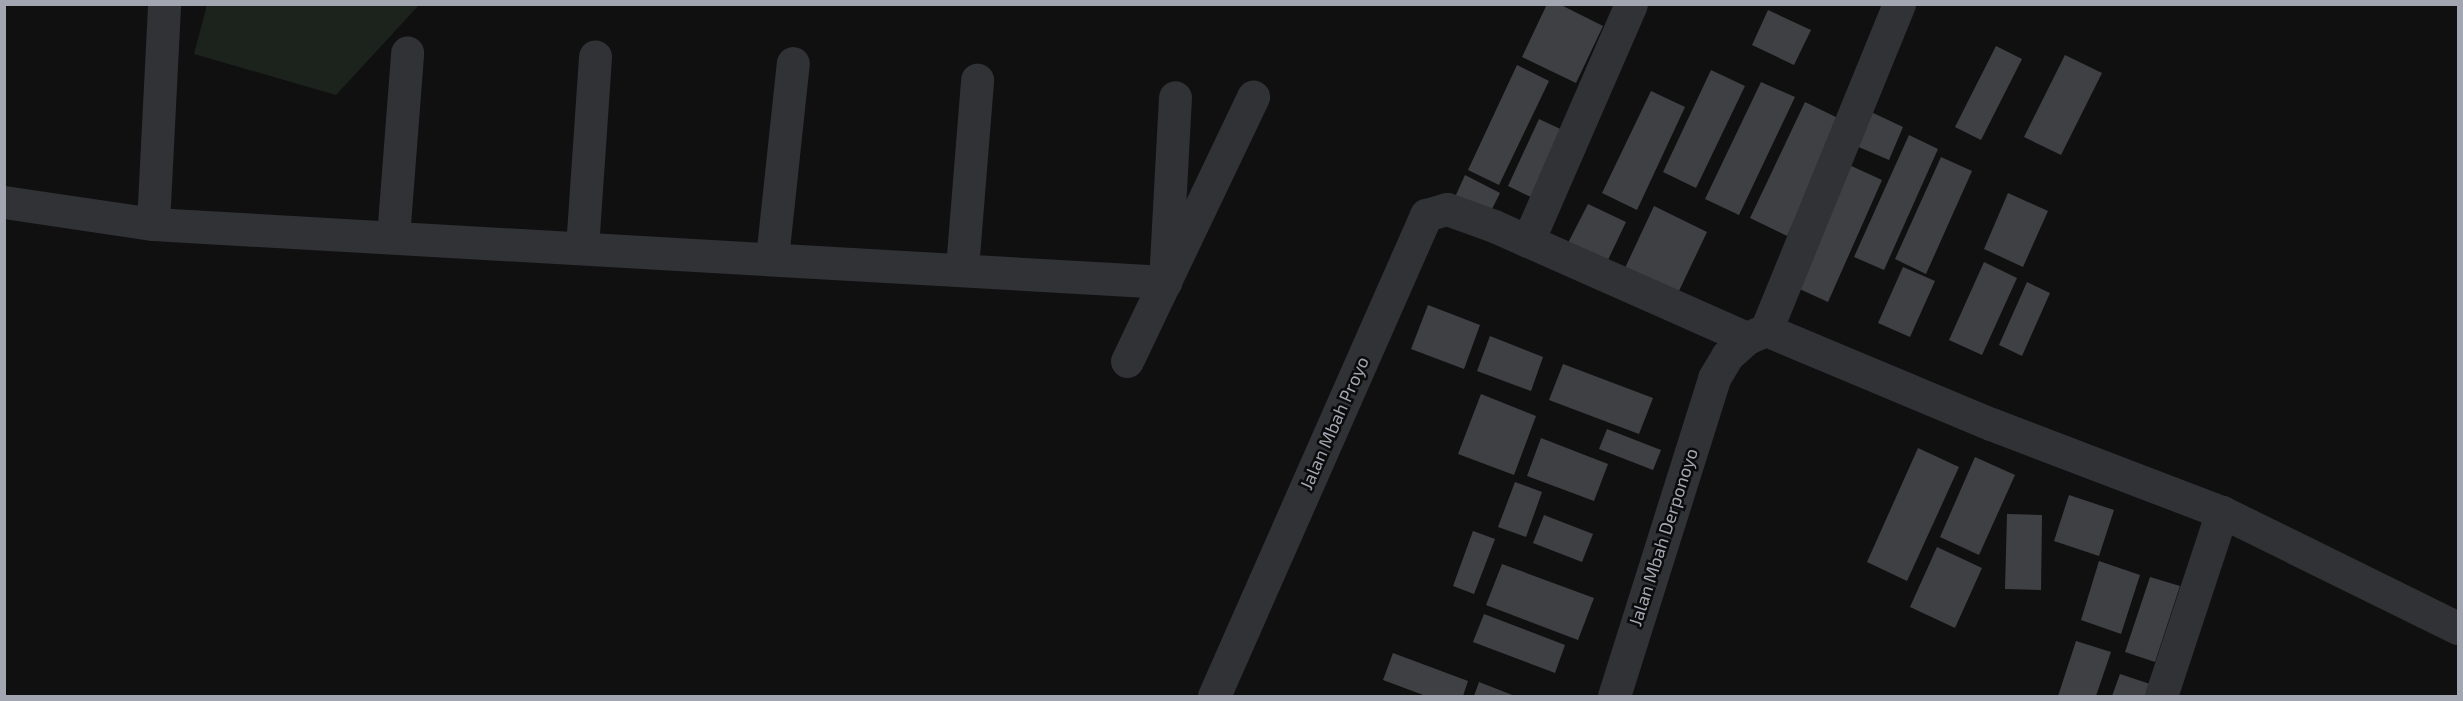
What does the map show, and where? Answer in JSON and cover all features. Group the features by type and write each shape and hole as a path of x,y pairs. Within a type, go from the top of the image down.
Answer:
{"street":[{"path":"153,224 164,4"},
{"path":"1631,4 1528,241 1756,334 2222,512 2458,628"},
{"path":"1756,334 1899,4"},
{"path":"393,237 407,52"},
{"path":"582,248 595,56"},
{"path":"772,258 793,63"},
{"path":"962,268 977,80"},
{"path":"1127,362 1253,96"},
{"path":"1165,282 1175,97"},
{"path":"4,202 153,224 962,268 1165,282"},
{"name":"Jalan Mbah Proyo","path":"1214,696 1426,215 1447,209 1528,241"},
{"name":"Jalan Mbah Derponoyo","path":"1614,696 1714,378 1727,356 1756,334"},
{"path":"2161,696 2222,512"}],"shaded area":[{"path":"419,4 336,95 194,54 207,5"}],"building":[{"path":"1547,4 1559,4 1603,26 1576,83 1522,57"},
{"path":"1768,10 1811,30 1794,65 1752,45"},
{"path":"1996,46 2022,59 1981,140 1955,127"},
{"path":"2065,55 2102,73 2061,155 2024,137"},
{"path":"1517,65 1549,81 1499,185 1468,170"},
{"path":"1711,70 1745,86 1696,188 1663,172"},
{"path":"1761,82 1795,97 1739,215 1705,199"},
{"path":"1651,91 1685,107 1637,210 1602,193"},
{"path":"1805,102 1842,120 1787,236 1750,218"},
{"path":"1869,111 1903,127 1889,160 1854,145"},
{"path":"1539,119 1569,133 1537,200 1508,186"},
{"path":"1909,135 1938,149 1884,270 1854,257"},
{"path":"1941,157 1972,171 1926,274 1895,259"},
{"path":"1847,164 1882,180 1828,302 1793,286"},
{"path":"1465,175 1500,193 1486,221 1450,208"},
{"path":"2008,193 2048,211 2023,267 1984,249"},
{"path":"1588,204 1626,222 1607,262 1568,243"},
{"path":"1654,206 1707,232 1678,293 1625,268"},
{"path":"1984,262 2017,278 1982,355 1949,340"},
{"path":"1903,267 1935,281 1910,337 1878,323"},
{"path":"2027,282 2050,293 2022,356 1999,345"},
{"path":"1428,305 1480,325 1464,369 1411,349"},
{"path":"1490,336 1543,357 1531,391 1477,371"},
{"path":"1563,364 1653,398 1639,434 1549,400"},
{"path":"1481,394 1536,416 1514,475 1458,454"},
{"path":"1607,429 1661,450 1653,470 1599,449"},
{"path":"1541,438 1608,464 1594,501 1527,476"},
{"path":"1918,448 1959,467 1907,581 1867,562"},
{"path":"1975,457 2015,475 1979,555 1940,537"},
{"path":"1515,482 1542,492 1526,537 1498,527"},
{"path":"2069,495 2114,510 2099,556 2054,541"},
{"path":"2007,514 2042,515 2041,590 2005,589"},
{"path":"1544,515 1593,534 1582,562 1533,543"},
{"path":"1473,531 1495,539 1474,594 1453,586"},
{"path":"1937,547 1982,568 1955,628 1910,607"},
{"path":"2099,561 2140,575 2121,634 2081,620"},
{"path":"1502,564 1594,598 1578,640 1486,605"},
{"path":"2150,577 2180,586 2155,662 2125,652"},
{"path":"1484,614 1565,645 1555,673 1473,642"},
{"path":"2076,641 2111,652 2096,696 2058,696"},
{"path":"1393,653 1468,681 1463,696 1426,696 1383,680"},
{"path":"2120,674 2153,685 2150,696 2112,696"},
{"path":"1479,682 1515,696 1474,696"}]}
